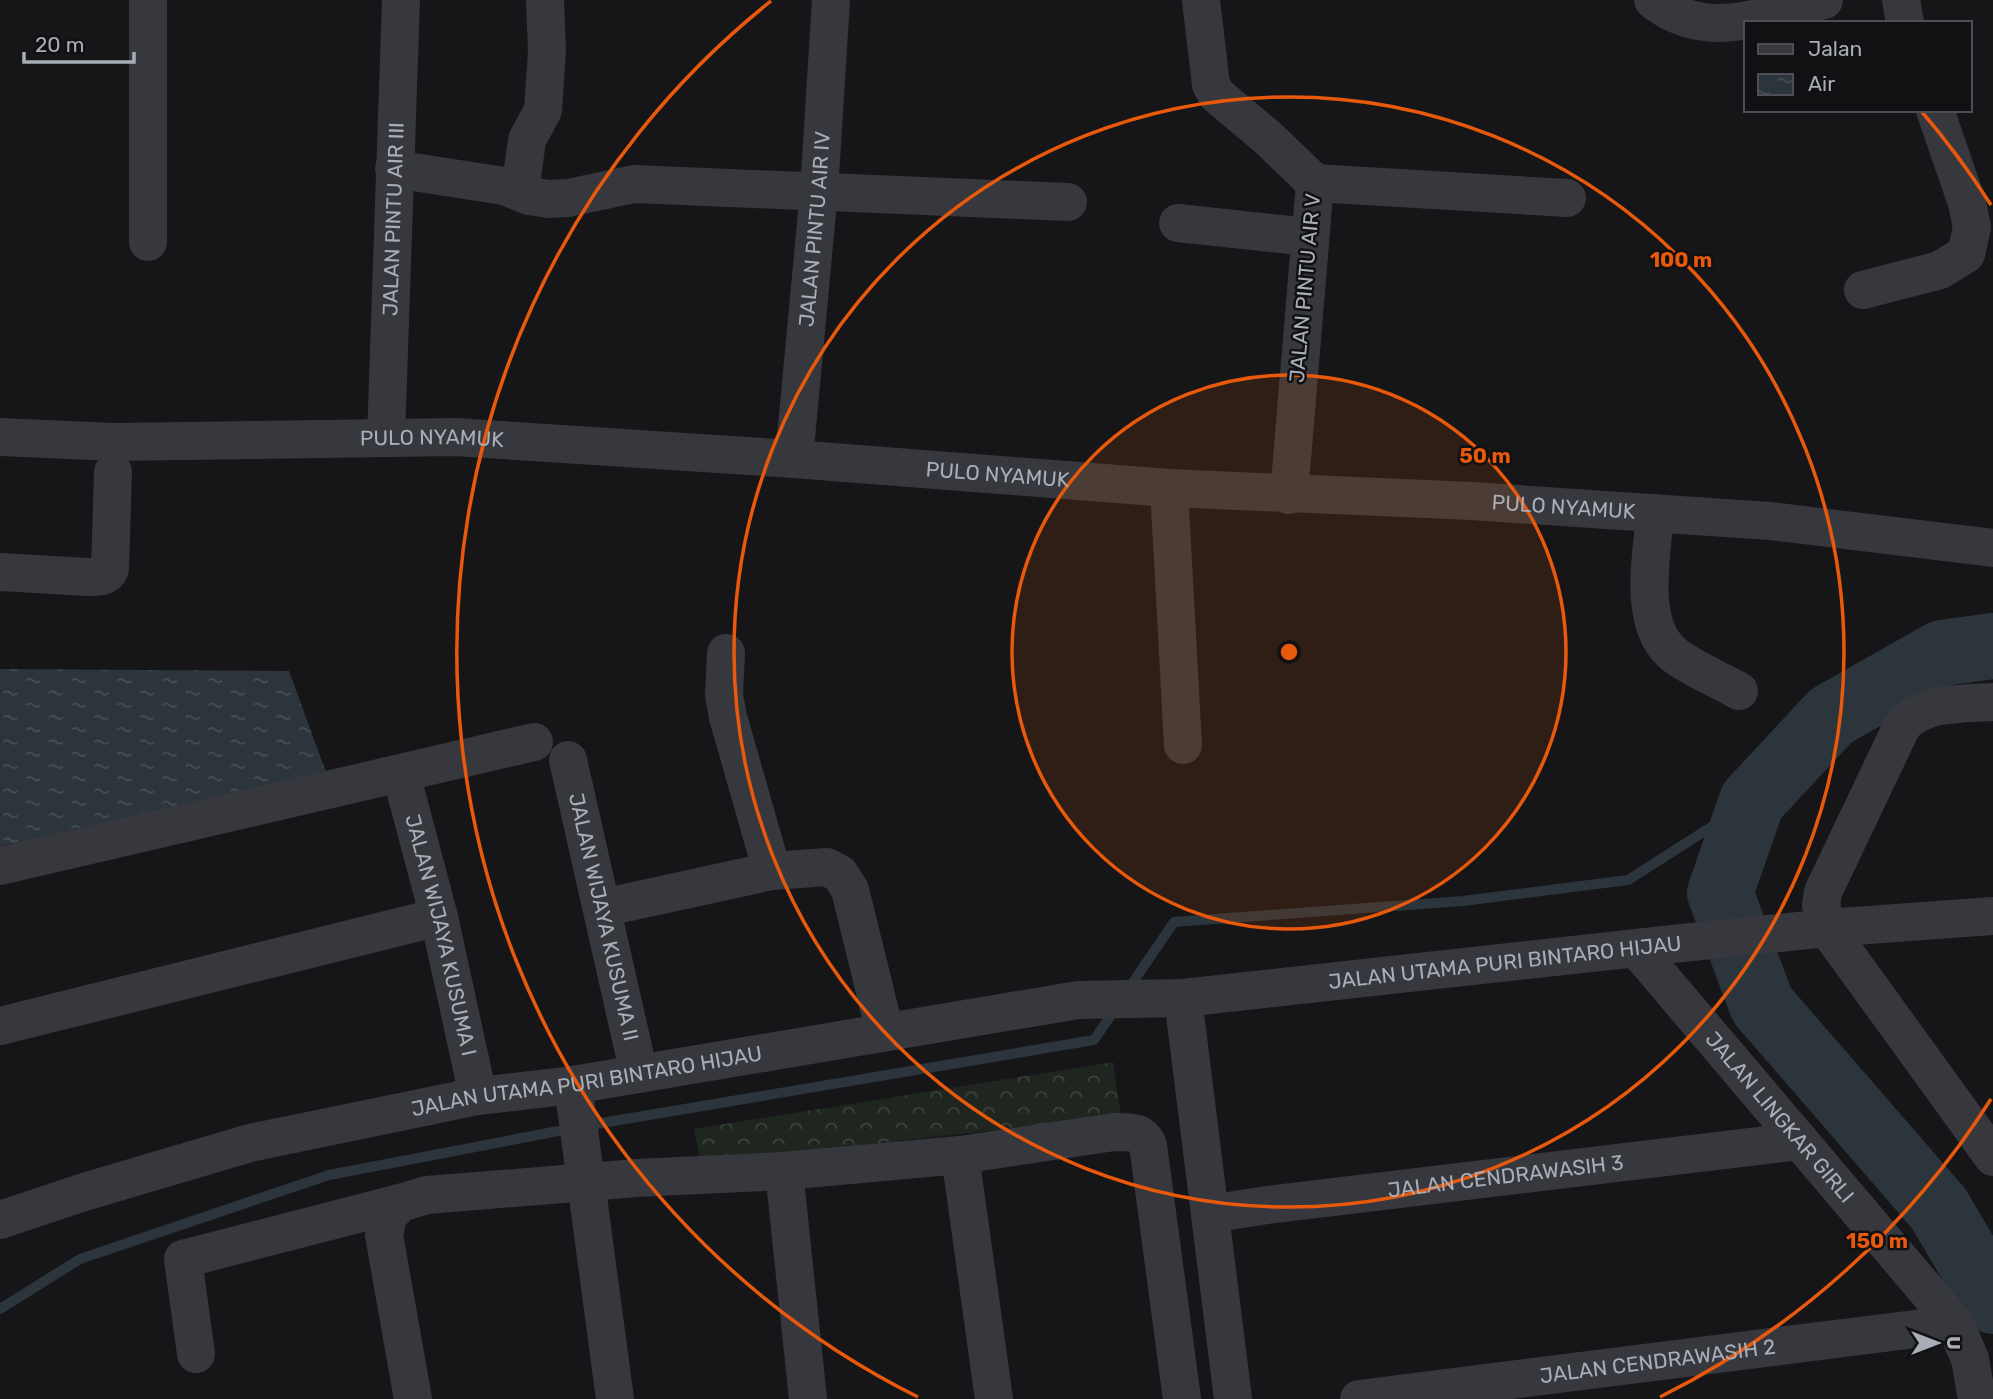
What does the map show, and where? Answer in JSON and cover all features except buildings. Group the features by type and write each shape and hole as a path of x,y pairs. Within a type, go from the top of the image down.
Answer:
{"street":[{"path":"148,0 148,242"},
{"name":"JALAN PINTU AIR III","path":"386,438 401,0"},
{"path":"520,192 527,140 543,110 547,51 545,0"},
{"name":"JALAN PINTU AIR IV","path":"794,459 819,191 831,0"},
{"name":"JALAN PINTU AIR V","path":"1201,0 1211,85 1217,95 1315,183 1289,495"},
{"path":"1653,0 1663,8 1692,21 1728,24 1824,0"},
{"path":"1901,0 1905,21"},
{"path":"1863,290 1940,270 1966,254 1972,228 1967,203 1936,112"},
{"path":"394,169 504,186 549,199 568,198 634,184 1068,202"},
{"path":"1315,183 1567,198"},
{"path":"1178,223 1309,237"},
{"name":"PULO NYAMUK","path":"0,437 114,442 455,437 794,459 1169,488 1472,501 1656,513 1769,521 1982,543"},
{"path":"0,572 88,577 108,574 113,472"},
{"path":"1169,488 1182,745"},
{"path":"1656,513 1649,601 1654,624 1663,642 1676,656 1740,691"},
{"path":"726,653 723,678 728,717 772,871"},
{"path":"1988,1141 1810,931 1821,905 1823,892 1902,726 1909,717 1931,707 1993,702"},
{"path":"0,866 534,742"},
{"name":"JALAN WIJAYA KUSUMA II","path":"568,760 639,1074"},
{"name":"JALAN WIJAYA KUSUMA I","path":"401,774 439,917 478,1096"},
{"path":"602,908 772,871 827,867 840,874 850,890 885,1032"},
{"name":"JALAN UTAMA PURI BINTARO HIJAU","path":"0,1220 250,1143 478,1096 573,1091 639,1074 1078,1000 1164,998 1682,943 1993,916"},
{"path":"0,1026 439,917"},
{"name":"JALAN LINGKAR GIRLI","path":"1636,948 1955,1324 1970,1359 1977,1399"},
{"path":"1164,998 1210,1214 1233,1399"},
{"path":"573,1091 615,1399"},
{"path":"196,1354 183,1259 414,1199 585,1169 784,1171 961,1156 1114,1132 1137,1132 1148,1145 1182,1399"},
{"name":"JALAN CENDRAWASIH 3","path":"1210,1214 1800,1141"},
{"path":"961,1156 994,1399"},
{"path":"784,1171 808,1399"},
{"path":"412,1399 384,1235 388,1216 414,1199"},
{"name":"JALAN CENDRAWASIH 2","path":"1359,1399 1955,1324"}],"green space":[{"path":"1113,1062 1121,1116 701,1163 694,1129"}],"water":[{"path":"0,669 289,671 330,783 0,846"}],"waterway":[{"path":"1993,646 1942,653 1831,716 1752,801 1720,893 1762,1005 1939,1209 1993,1301"},
{"path":"1127,991 1174,922 1463,901 1628,880 1752,801"},
{"path":"0,1309 80,1259 329,1175 590,1125 1094,1040 1116,1008"}]}
